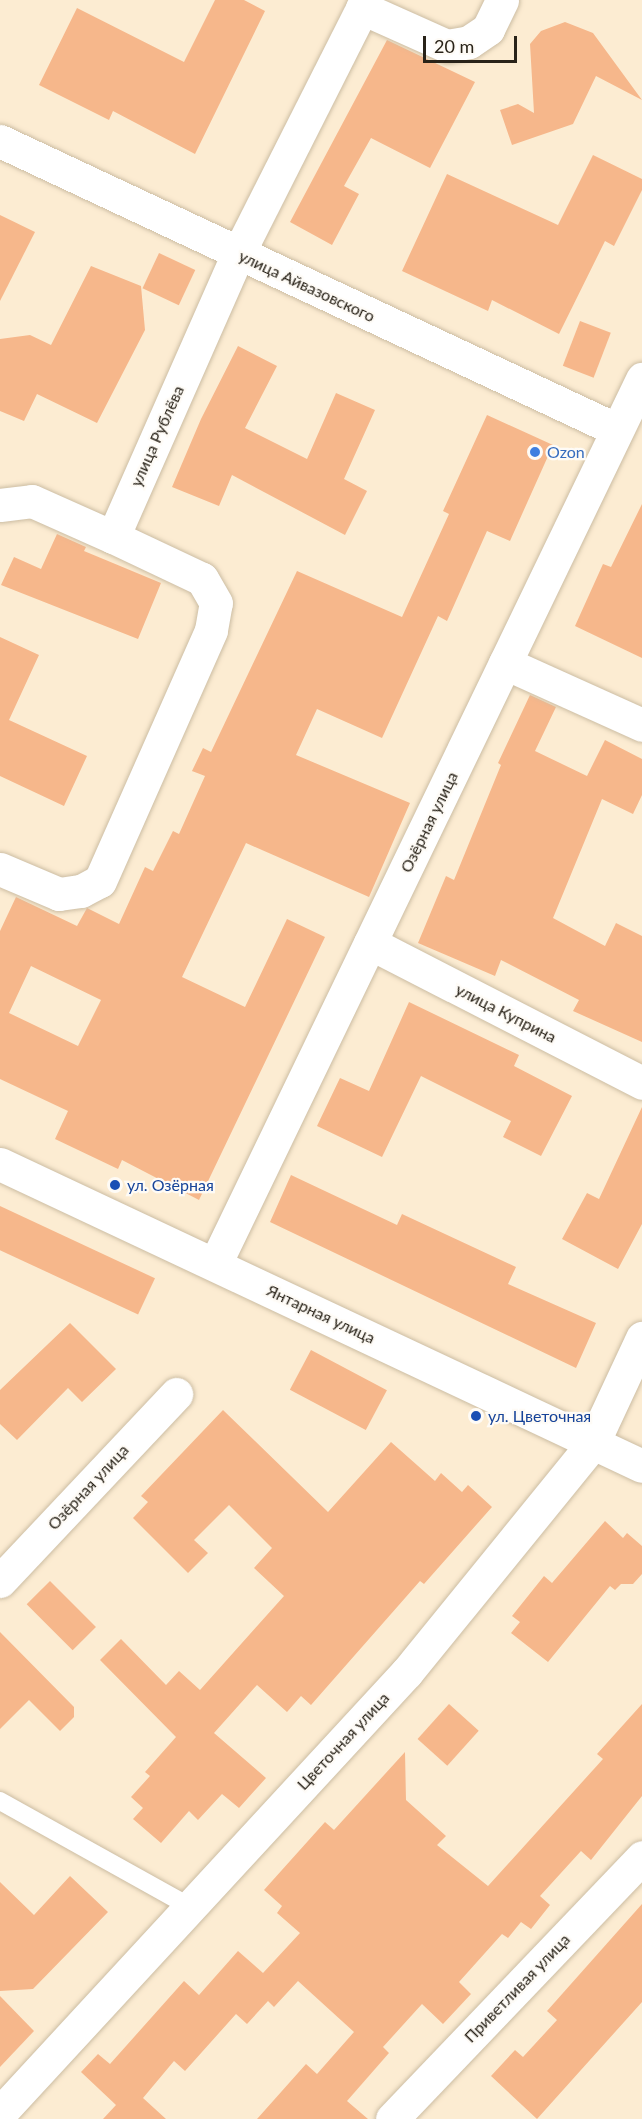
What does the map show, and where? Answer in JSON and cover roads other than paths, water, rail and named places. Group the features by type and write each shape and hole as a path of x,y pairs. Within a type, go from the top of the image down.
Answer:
{"street":[{"name":"улица Рублёва","path":"113,537 238,254 355,4 447,46 469,42 488,29 502,0"},
{"name":"улица Айвазовского","path":"0,141 615,429"},
{"name":"Озёрная улица","path":"215,1264 505,663 615,429 642,379"},
{"path":"0,505 32,501 113,537 202,579 216,603 211,630 100,881 81,891 59,894 0,869"},
{"path":"505,663 642,725"},
{"name":"улица Куприна","path":"370,943 642,1083"},
{"name":"Янтарная улица","path":"0,1164 642,1466"},
{"name":"Цветочная улица","path":"1,2114 189,1906 407,1672 593,1443 642,1338"},
{"name":"Озёрная улица","path":"0,1581 176,1394"},
{"name":"Приветливая улица","path":"392,2119 642,1857"}],"lane":[{"path":"0,1801 189,1906"}],"place":[{"name":"Ozon","path":"535,452"},
{"name":"ул. Озёрная","path":"115,1185"},
{"name":"ул. Цветочная","path":"476,1416"}]}
